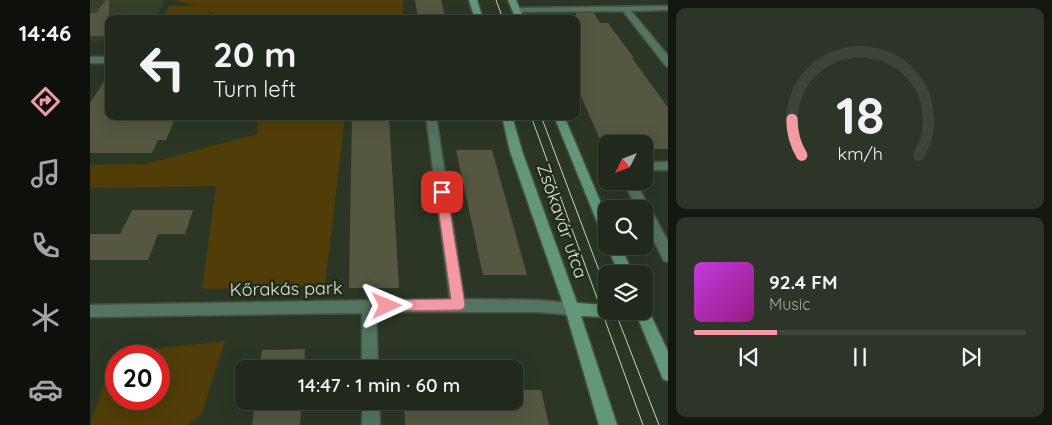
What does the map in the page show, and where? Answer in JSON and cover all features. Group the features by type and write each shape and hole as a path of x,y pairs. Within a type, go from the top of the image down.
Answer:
{"street":[{"path":"473,0 478,15"},
{"path":"512,0 518,15"},
{"name":"Zsókavár utca","path":"508,120 516,151 572,309 608,425"},
{"name":"Zsókavár utca","path":"561,120 598,210"},
{"path":"572,309 598,311"},
{"path":"646,320 668,374"}],"lane":[{"path":"531,0 535,9"},
{"path":"625,8 668,64"},
{"path":"516,10 668,8"},
{"path":"90,60 105,60"},
{"path":"432,120 458,305"},
{"path":"653,166 668,166"},
{"path":"653,228 668,257"},
{"name":"Kőrakás park","path":"90,311 458,305 537,306 572,309"},
{"path":"369,306 370,360"},
{"path":"371,410 371,425"}],"shaded area":[{"path":"90,0 165,0 156,15 105,15 105,41 90,41"},
{"path":"175,0 403,0 403,15 217,15 210,12 209,15 164,15 169,6 195,6"},
{"path":"258,120 345,120 325,286 202,289 216,186 90,188 90,165 146,164 257,134"},
{"path":"225,341 201,415 188,425 90,425 105,380 105,410 170,410 170,347"}],"building":[{"path":"106,0 109,0 109,15 105,15 105,36 90,36 90,13 96,13"},
{"path":"415,0 441,0 445,15 417,15"},
{"path":"576,13 594,13 600,23 608,23 668,108 668,149 653,149 653,135 598,135 580,94 580,15 576,15"},
{"path":"105,80 105,120 174,120 166,140 158,140 152,153 90,153 90,103"},
{"path":"352,120 389,120 399,288 349,288"},
{"path":"456,150 492,150 527,275 483,275"},
{"path":"132,210 193,210 185,234 158,234 148,260 90,260 90,234 120,234"},
{"path":"305,349 304,360 260,360 262,350"},
{"path":"523,390 541,390 549,425 405,425 404,410 523,410"},
{"path":"254,410 301,410 300,425 252,425"}],"tram line":[{"path":"496,0 502,15"},
{"path":"532,120 643,425"},
{"path":"543,120 598,268"},
{"path":"618,320 659,425"}],"route":[{"path":"387,306 458,305 442,192"}]}
